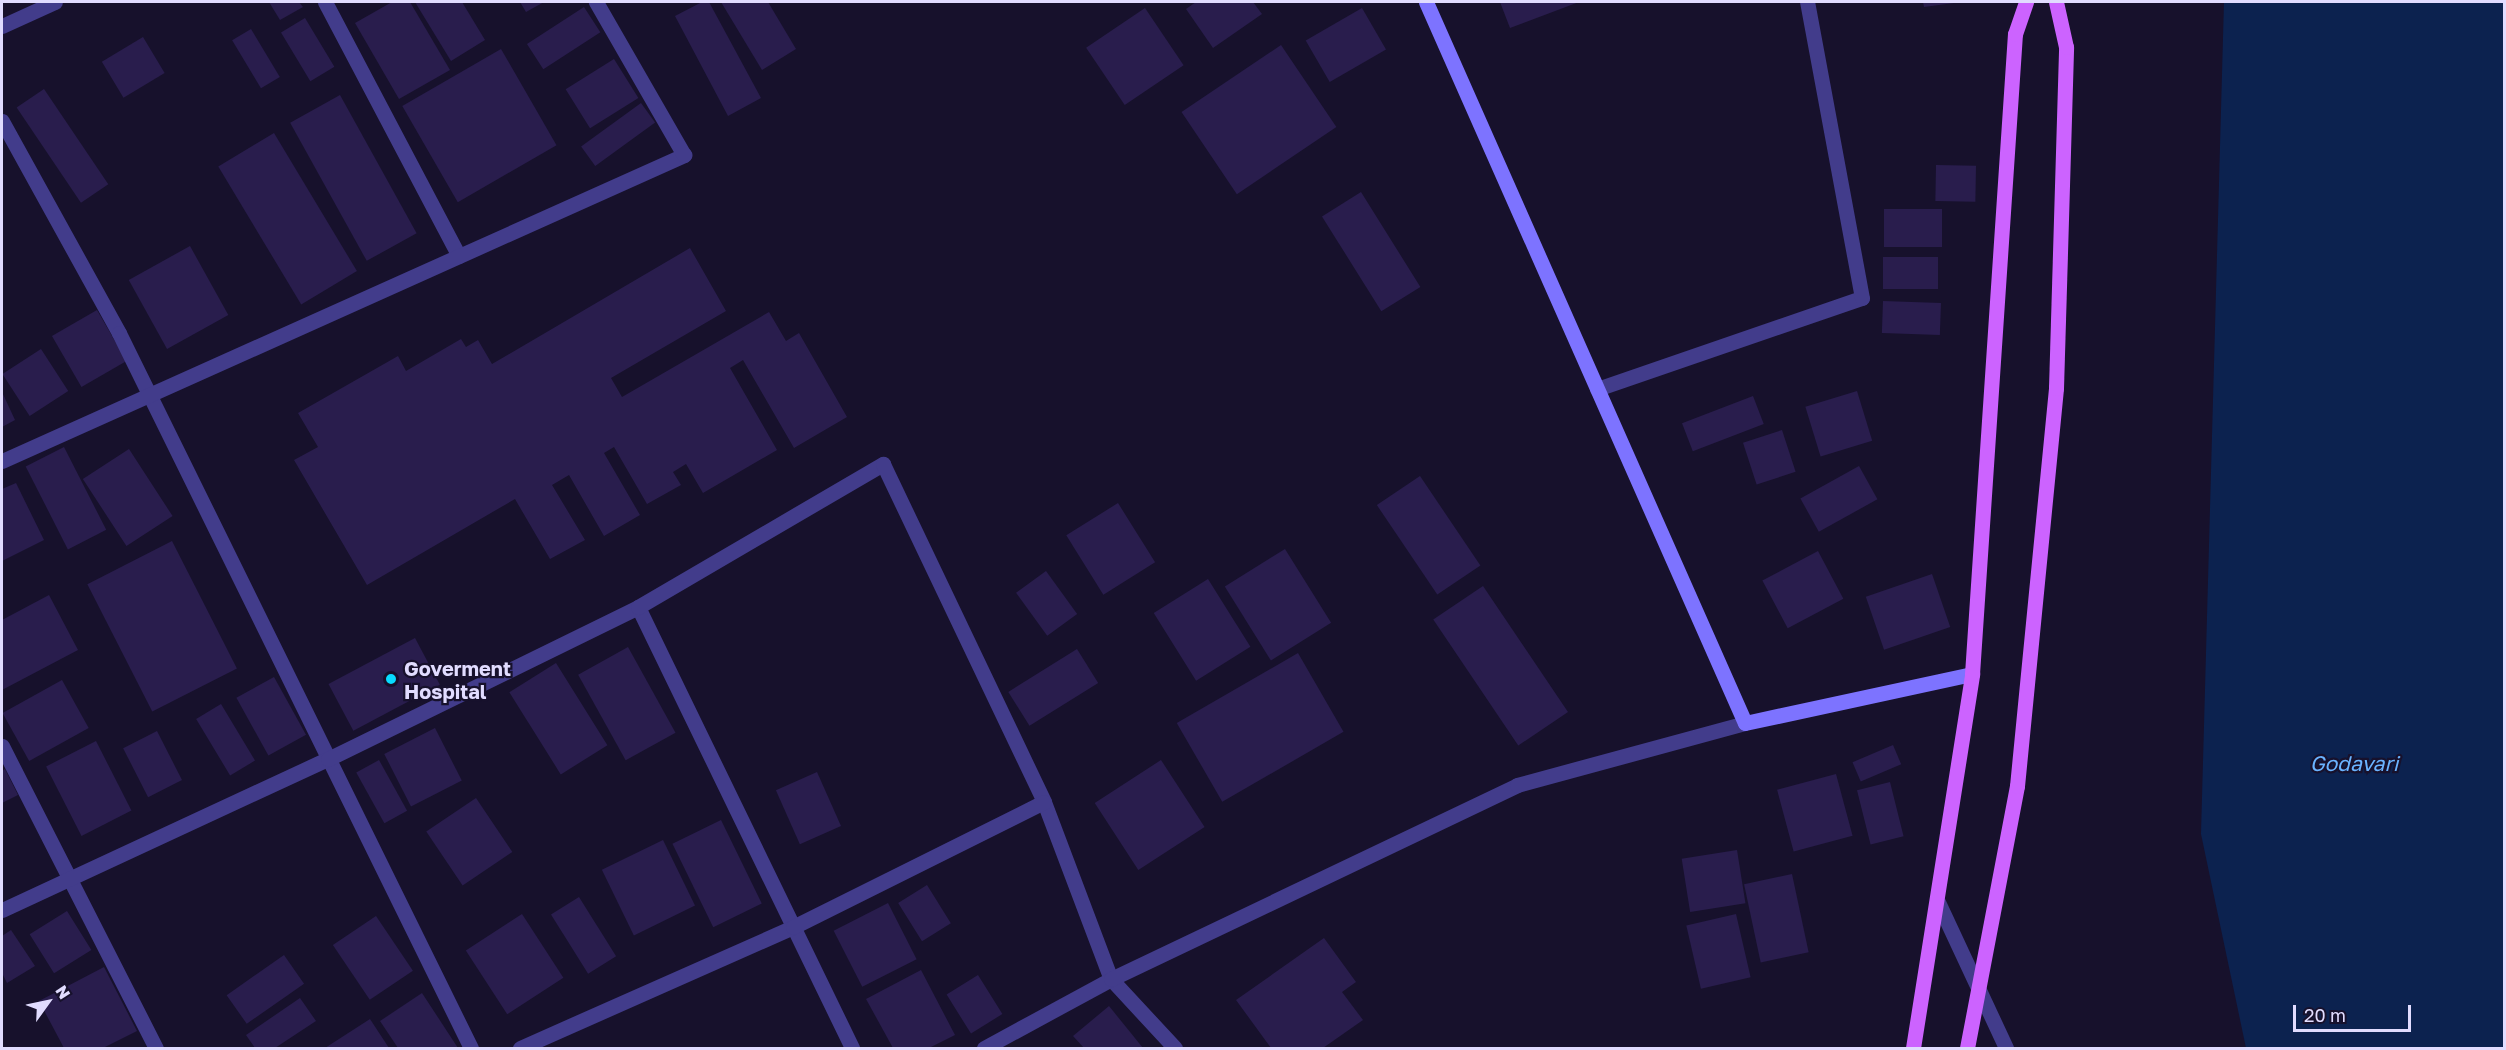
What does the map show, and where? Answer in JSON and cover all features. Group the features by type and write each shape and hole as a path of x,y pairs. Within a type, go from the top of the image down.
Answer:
{"main road":[{"path":"1426,2 1745,723 1972,674"},
{"path":"1913,1048 1938,902 1972,674 2015,34 2026,2"},
{"path":"1967,1048 1980,991 2017,786 2056,388 2066,47 2056,2"}],"street":[{"path":"2,26 55,2"},
{"path":"325,2 459,256"},
{"path":"2,461 150,397 684,155 596,2"},
{"path":"1597,389 1862,298 1807,2"},
{"path":"2,120 150,397 471,1048"},
{"path":"2,910 328,759 638,607 883,464 1044,802 1111,979 1174,1048"},
{"path":"638,607 852,1048"},
{"path":"984,1048 1111,979 1517,785 1745,723"},
{"path":"2,746 156,1048"},
{"path":"520,1048 793,927 1044,802"},
{"path":"1938,902 2006,1048"}],"water":[{"name":"Godavari","path":"2224,2 2504,2 2504,1048 2246,1048 2201,834"}],"building":[{"path":"269,2 299,2 303,7 280,20"},
{"path":"392,2 410,2 450,70 399,99 355,23"},
{"path":"415,2 462,2 485,40 451,61"},
{"path":"520,2 544,2 526,12"},
{"path":"702,2 709,2 761,98 728,116 675,16"},
{"path":"721,2 768,2 796,49 762,70"},
{"path":"1196,2 1253,2 1262,14 1213,48 1186,9"},
{"path":"1500,2 1579,2 1510,28"},
{"path":"1923,2 1954,2 1954,3 1924,7"},
{"path":"584,7 600,32 543,69 527,44"},
{"path":"1145,8 1184,65 1125,105 1086,48"},
{"path":"1362,8 1386,50 1330,82 1306,40"},
{"path":"305,18 334,67 310,81 281,32"},
{"path":"251,29 280,77 261,88 232,40"},
{"path":"143,37 165,73 123,98 102,62"},
{"path":"1281,45 1336,127 1237,194 1182,112"},
{"path":"501,49 556,145 458,202 402,106"},
{"path":"614,59 638,98 590,128 566,89"},
{"path":"44,89 108,184 81,203 17,107"},
{"path":"340,95 417,233 367,261 290,123"},
{"path":"641,103 655,122 595,166 581,146"},
{"path":"274,133 357,271 301,304 218,166"},
{"path":"1936,165 1976,166 1975,202 1935,201"},
{"path":"1361,192 1420,287 1381,311 1322,216"},
{"path":"1884,209 1942,209 1942,247 1884,247"},
{"path":"190,246 228,315 167,349 129,280"},
{"path":"690,248 726,311 611,378 622,397 769,312 786,341 799,333 847,417 794,448 743,360 730,368 777,450 703,493 686,464 673,472 681,485 647,504 614,447 604,453 640,515 604,536 569,475 552,485 585,540 550,559 515,499 367,585 294,460 318,447 298,413 398,356 406,371 461,339 466,347 478,340 492,364"},
{"path":"1883,257 1938,257 1938,289 1883,289"},
{"path":"1883,301 1941,303 1940,335 1882,333"},
{"path":"97,310 126,361 81,387 52,336"},
{"path":"41,349 68,391 30,416 2,374"},
{"path":"1857,391 1872,441 1821,457 1805,407"},
{"path":"2,392 15,420 2,427"},
{"path":"1753,396 1764,424 1693,451 1682,423"},
{"path":"1782,430 1796,472 1757,485 1743,443"},
{"path":"64,447 106,530 68,549 26,467"},
{"path":"129,449 173,516 126,546 83,479"},
{"path":"1859,466 1877,499 1819,532 1800,498"},
{"path":"1420,476 1480,566 1437,595 1377,505"},
{"path":"16,483 44,540 2,561 2,489"},
{"path":"1118,503 1155,562 1103,595 1066,535"},
{"path":"172,541 237,668 152,712 87,584"},
{"path":"1285,549 1331,623 1271,660 1225,587"},
{"path":"1818,551 1843,599 1788,628 1762,581"},
{"path":"1046,571 1077,614 1047,636 1016,593"},
{"path":"1932,574 1950,627 1884,650 1866,597"},
{"path":"1208,579 1250,647 1196,681 1154,613"},
{"path":"1483,586 1568,712 1518,746 1433,620"},
{"path":"49,595 78,650 2,690 2,620"},
{"path":"415,638 440,685 353,731 328,684"},
{"path":"628,647 676,733 626,760 578,675"},
{"path":"1077,649 1098,683 1030,726 1008,692"},
{"path":"1298,653 1344,732 1222,802 1177,723"},
{"path":"556,663 607,745 561,774 509,692"},
{"path":"274,677 306,735 268,756 236,698"},
{"path":"62,680 89,728 29,761 3,713"},
{"path":"221,704 255,761 230,776 196,719"},
{"path":"435,728 462,781 411,806 384,754"},
{"path":"157,731 182,780 148,797 123,748"},
{"path":"96,741 131,810 82,836 46,766"},
{"path":"1893,745 1901,764 1861,782 1852,762"},
{"path":"379,760 407,811 384,823 356,773"},
{"path":"1161,760 1205,827 1138,870 1095,803"},
{"path":"5,769 18,795 2,803 2,771"},
{"path":"817,772 841,826 800,844 776,790"},
{"path":"1836,774 1853,836 1794,852 1777,790"},
{"path":"1890,782 1904,836 1871,845 1857,790"},
{"path":"476,798 512,852 463,885 426,832"},
{"path":"721,820 762,904 713,927 672,844"},
{"path":"663,840 695,906 634,935 602,870"},
{"path":"1737,850 1745,903 1690,912 1682,859"},
{"path":"1792,874 1809,952 1761,962 1744,884"},
{"path":"927,885 951,923 922,941 898,903"},
{"path":"579,897 616,956 588,974 551,914"},
{"path":"888,903 917,959 862,987 834,931"},
{"path":"67,911 91,950 54,973 30,934"},
{"path":"522,914 563,978 507,1014 466,950"},
{"path":"1736,914 1751,977 1701,989 1686,925"},
{"path":"376,916 413,971 370,1000 333,945"},
{"path":"11,930 35,966 7,983 2,973 2,936"},
{"path":"1324,938 1356,982 1342,992 1363,1020 1323,1048 1271,1048 1236,1000"},
{"path":"284,955 304,984 247,1024 227,995"},
{"path":"104,967 137,1031 103,1048 64,1048 39,1001"},
{"path":"921,970 955,1035 929,1048 893,1048 866,999"},
{"path":"978,975 1002,1014 971,1034 947,995"},
{"path":"422,993 458,1048 398,1048 380,1021"},
{"path":"300,998 316,1021 275,1048 255,1048 246,1035"},
{"path":"1109,1006 1143,1048 1084,1048 1073,1036"},
{"path":"370,1019 389,1048 325,1048"}],"place":[{"name":"Goverment Hospital","path":"391,679"}]}
